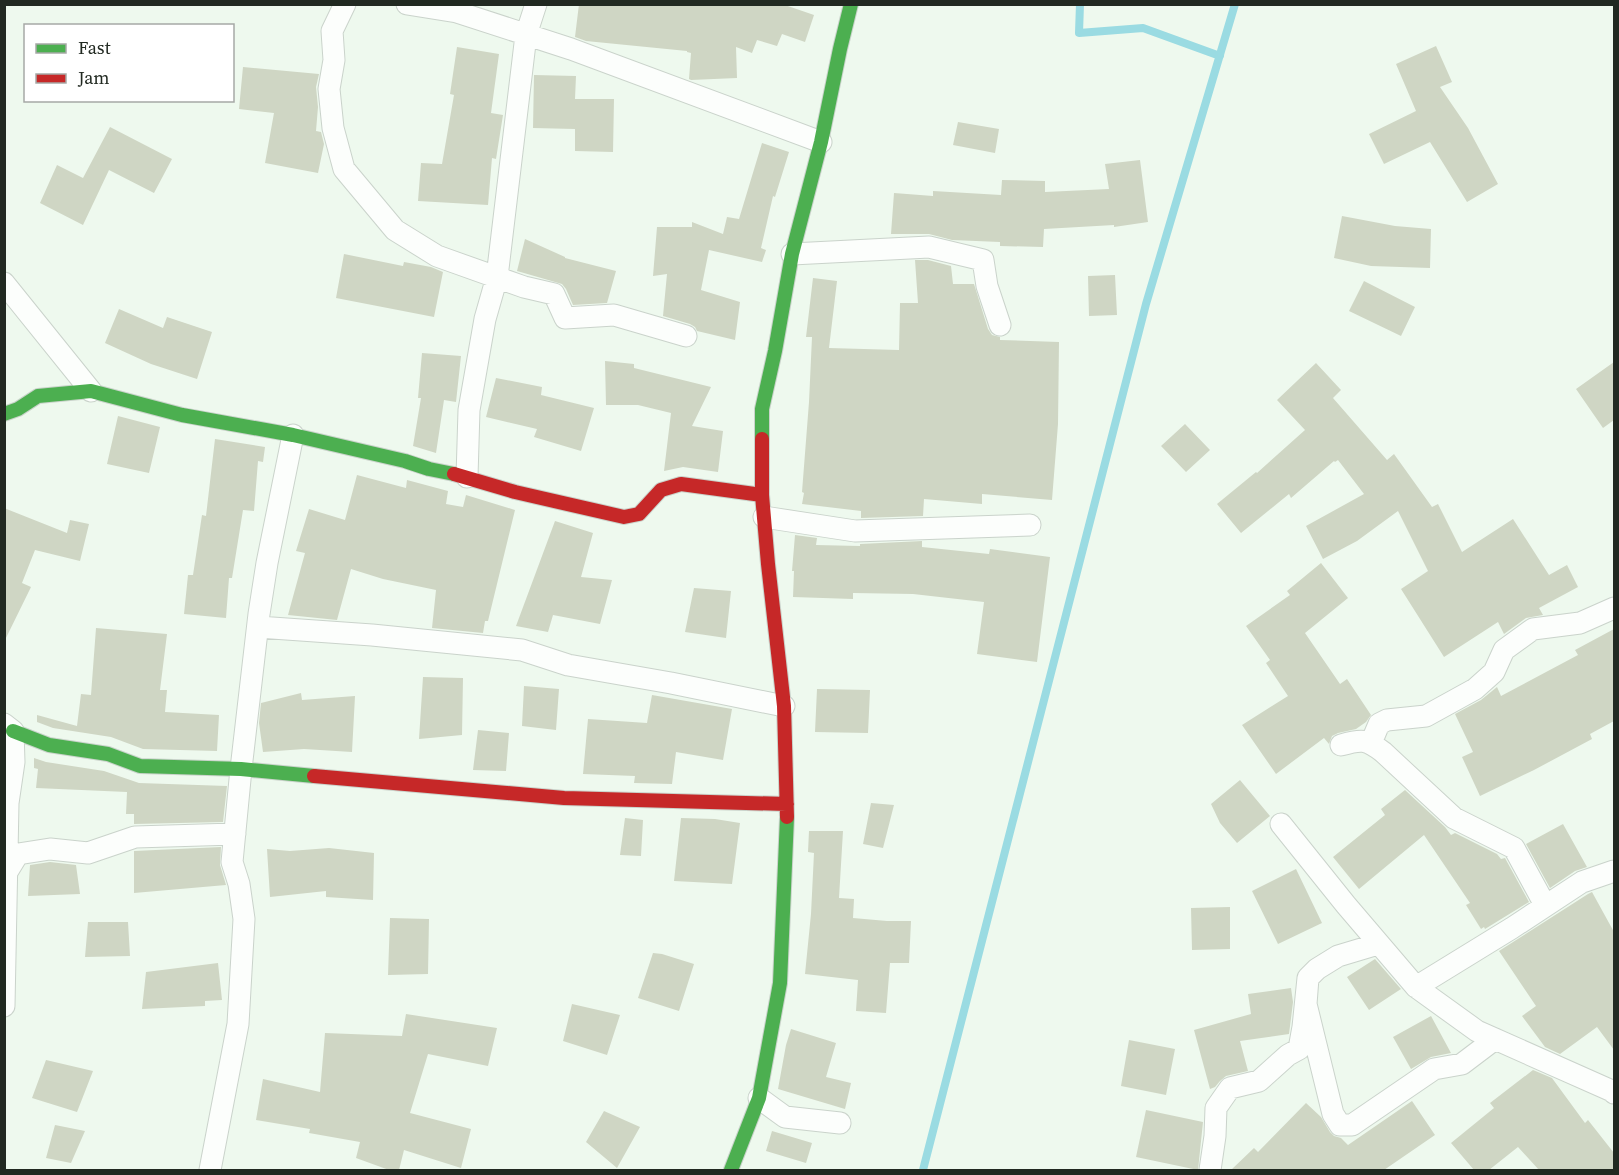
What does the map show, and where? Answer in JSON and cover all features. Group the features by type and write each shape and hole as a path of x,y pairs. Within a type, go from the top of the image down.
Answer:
{"street":[{"path":"345,4 332,31 334,60 329,89 333,128 344,169 395,230 437,256 524,287 554,294 565,318 614,315 686,336"},
{"path":"406,4 457,12 571,49 820,142"},
{"path":"467,477 469,410 485,319 497,277 526,35 536,4"},
{"path":"731,1170 759,1098 780,983 787,804 784,706 762,495 762,409 792,254 851,4"},
{"path":"792,254 929,247 983,260 987,286 1000,325"},
{"path":"4,283 91,391"},
{"path":"4,414 18,409 38,396 91,391 182,414 293,435 405,461 515,492 624,518 639,514 660,490 681,484 762,495"},
{"path":"210,1170 238,1024 244,919 239,884 232,862 241,769 267,563 293,435"},
{"path":"764,517 855,531 1030,525"},
{"path":"1371,743 1378,724 1387,720 1426,716 1476,689 1494,672 1503,650 1533,628 1580,623 1614,608"},
{"path":"258,627 372,634 522,650 568,665 784,706"},
{"path":"9,728 49,745 108,754 140,766 241,769 564,798 787,804"},
{"path":"4,1005 8,803 14,762 9,728"},
{"path":"1341,745 1357,740 1371,743 1454,818 1514,848 1545,905"},
{"path":"1281,824 1378,944 1416,987 1477,1031 1570,1071 1614,1093"},
{"path":"7,872 18,854 50,849 88,853 135,837 235,834"},
{"path":"1416,987 1582,882 1614,871"},
{"path":"1210,1170 1216,1108 1230,1088 1259,1082 1288,1055 1299,1049 1308,978 1317,969 1338,956 1378,944"},
{"path":"1308,978 1306,1004 1333,1114 1340,1125 1352,1125 1434,1069 1462,1064 1494,1039"},
{"path":"759,1098 785,1117 840,1123"}],"building":[{"path":"579,4 782,4 814,15 805,42 782,34 777,46 757,40 752,53 736,47 737,78 691,80 689,79 691,53 687,51 586,41 575,37"},
{"path":"1436,46 1452,82 1440,87 1468,128 1498,184 1467,202 1430,142 1384,164 1369,134 1416,111 1396,64"},
{"path":"457,47 499,54 491,113 503,115 496,159 492,158 488,205 418,201 421,163 442,164 454,95 450,94"},
{"path":"243,67 319,74 316,87 318,107 316,131 321,132 324,144 318,173 265,163 274,113 239,109"},
{"path":"534,75 576,76 575,99 614,99 613,152 575,151 575,129 533,128"},
{"path":"958,122 999,129 995,153 953,145"},
{"path":"110,127 172,159 154,193 109,170 83,225 40,203 57,165 83,178"},
{"path":"762,143 789,152 775,197 773,196 761,248 766,250 762,262 709,250 701,290 740,302 735,340 697,331 690,324 663,316 667,274 653,276 657,227 692,227 692,222 723,234 727,217 739,219"},
{"path":"1140,160 1148,222 1114,227 1114,225 1044,229 1043,247 1000,246 1000,242 952,240 929,234 891,234 894,193 933,196 933,191 1001,195 1002,180 1045,181 1045,192 1109,189 1105,164"},
{"path":"1342,216 1395,226 1431,229 1430,268 1371,266 1334,258"},
{"path":"525,239 565,258 616,271 607,303 573,305 562,284 517,271"},
{"path":"344,254 403,266 404,262 431,267 443,272 434,317 336,298"},
{"path":"915,260 928,260 951,266 953,284 974,284 988,329 992,335 1000,337 1000,340 1059,342 1058,424 1052,500 982,494 982,504 924,499 923,516 861,518 861,511 802,504 812,337 806,337 813,278 837,281 829,348 899,350 900,303 918,303"},
{"path":"1115,275 1117,315 1089,316 1088,276"},
{"path":"1364,281 1415,307 1401,336 1349,311"},
{"path":"119,309 163,328 167,317 212,332 197,379 151,364 105,343"},
{"path":"422,353 461,356 456,402 444,400 436,453 413,446 421,398 418,398"},
{"path":"605,361 634,364 634,368 711,387 692,426 723,431 718,472 683,467 664,471 671,413 638,405 606,405"},
{"path":"1614,362 1614,420 1603,428 1576,389"},
{"path":"1316,363 1341,390 1333,398 1387,460 1394,454 1432,507 1438,504 1462,552 1513,519 1549,575 1567,565 1578,587 1539,608 1543,615 1526,618 1504,634 1498,622 1444,657 1401,589 1428,571 1398,511 1357,541 1323,559 1306,526 1364,494 1338,460 1291,498 1289,494 1241,533 1217,504 1257,473 1305,430 1277,400"},
{"path":"496,378 542,387 541,395 594,408 581,451 534,437 537,429 486,417"},
{"path":"118,416 160,427 149,473 107,464"},
{"path":"1185,424 1210,450 1186,472 1161,446"},
{"path":"215,439 265,447 263,462 258,461 254,511 243,510 232,578 229,578 226,618 184,614 188,575 193,575 202,515 206,516"},
{"path":"357,475 406,488 407,480 448,491 446,504 463,507 466,495 515,510 488,621 485,621 483,633 432,628 436,590 383,579 351,569 337,620 288,615 305,553 296,551 309,509 345,520"},
{"path":"4,508 67,533 70,520 89,524 80,561 35,550 22,583 31,587 4,642"},
{"path":"555,521 593,533 581,577 612,580 600,624 553,615 548,632 516,626"},
{"path":"795,535 817,538 816,545 860,546 860,544 922,541 922,547 989,554 990,549 1050,557 1037,662 977,654 984,602 913,594 853,593 853,599 793,597 794,571 792,571"},
{"path":"1321,563 1348,598 1305,633 1340,684 1347,679 1371,715 1356,729 1332,736 1329,744 1324,738 1276,774 1242,725 1288,696 1266,663 1270,660 1246,626 1290,595 1287,591"},
{"path":"694,588 731,591 726,638 685,632"},
{"path":"96,628 167,634 160,690 167,690 165,712 219,715 217,751 143,749 111,737 53,728 37,722 37,715 77,726 81,694 91,695"},
{"path":"1614,629 1614,721 1590,734 1592,739 1480,796 1462,757 1473,752 1455,714 1481,700 1497,687 1501,696 1578,655 1575,650"},
{"path":"423,677 463,678 462,735 419,739"},
{"path":"524,686 559,689 556,730 522,726"},
{"path":"817,689 870,690 868,733 815,732"},
{"path":"301,693 302,700 355,696 352,752 304,749 263,752 259,723 261,703"},
{"path":"652,695 732,709 723,760 676,752 672,784 634,783 635,776 583,774 588,719 647,723"},
{"path":"478,730 509,733 506,771 473,770"},
{"path":"34,758 104,771 139,783 227,786 223,822 134,824 134,814 126,814 127,792 36,788 38,769 34,768"},
{"path":"1240,780 1270,816 1237,843 1220,823 1211,804"},
{"path":"1405,790 1451,835 1455,833 1497,854 1501,859 1505,858 1529,902 1485,929 1484,927 1481,929 1466,905 1470,903 1424,835 1359,889 1333,857 1385,815 1381,809"},
{"path":"871,803 894,805 883,848 863,844"},
{"path":"625,818 643,820 641,856 620,855"},
{"path":"681,818 715,819 740,823 732,884 674,881"},
{"path":"1563,824 1587,867 1575,871 1550,888 1526,844"},
{"path":"809,831 843,831 839,898 854,899 853,918 911,921 909,963 890,963 886,1013 856,1011 858,980 805,974 814,853 808,852"},
{"path":"221,847 220,865 226,885 134,893 134,851"},
{"path":"329,848 374,853 373,900 326,897 326,891 270,897 267,849 290,851"},
{"path":"50,862 76,865 80,894 28,896 30,865"},
{"path":"1296,869 1322,923 1278,944 1252,891"},
{"path":"1592,892 1614,932 1614,1050 1597,1027 1560,1054 1545,1047 1522,1016 1536,1006 1499,951"},
{"path":"1230,907 1230,949 1192,950 1191,908"},
{"path":"390,918 429,919 428,974 388,975"},
{"path":"88,922 128,922 130,956 85,957"},
{"path":"653,953 694,964 679,1011 638,998"},
{"path":"1375,959 1401,989 1369,1010 1347,977"},
{"path":"218,963 222,1000 205,1001 205,1006 142,1009 146,972"},
{"path":"1291,988 1293,1002 1289,1034 1240,1041 1248,1071 1226,1076 1210,1089 1194,1030 1251,1014 1248,994"},
{"path":"572,1004 620,1015 607,1055 563,1041"},
{"path":"406,1014 497,1028 488,1066 428,1054 410,1113 471,1129 461,1168 404,1150 399,1170 389,1170 356,1158 360,1142 309,1133 310,1129 256,1120 263,1079 320,1092 325,1033 402,1036"},
{"path":"1431,1016 1451,1053 1431,1057 1411,1069 1393,1037"},
{"path":"791,1029 836,1043 826,1077 851,1083 845,1109 778,1089"},
{"path":"1129,1040 1175,1049 1166,1095 1121,1086"},
{"path":"46,1060 93,1071 77,1112 32,1098"},
{"path":"1533,1070 1552,1078 1585,1123 1588,1120 1614,1153 1614,1170 1539,1170 1518,1147 1489,1170 1474,1170 1451,1143 1494,1108 1490,1103"},
{"path":"1412,1101 1435,1135 1384,1170 1231,1170 1254,1148 1258,1152 1306,1103 1321,1117 1334,1136 1341,1138 1348,1145"},
{"path":"1146,1110 1203,1122 1198,1170 1136,1157"},
{"path":"604,1111 640,1127 617,1168 586,1142"},
{"path":"55,1125 85,1131 71,1163 46,1158"},
{"path":"772,1131 812,1143 806,1163 766,1151"}],"waterway":[{"path":"1080,4 1079,33 1143,28 1220,56"},
{"path":"923,1170 1146,304 1235,4"}],"traffic: fast":[{"path":"762,439 762,409 792,254 821,142 851,4"},
{"path":"4,414 18,409 38,396 91,391 182,415 293,435 454,474"},
{"path":"13,731 49,745 108,754 140,766 241,769 314,776"},
{"path":"731,1170 759,1098 780,983 787,817"}],"traffic: jam":[{"path":"762,439 762,495 784,706 787,817"},
{"path":"454,474 515,492 624,517 639,514 661,490 681,484 762,495"},
{"path":"314,776 564,798 787,804"}]}
